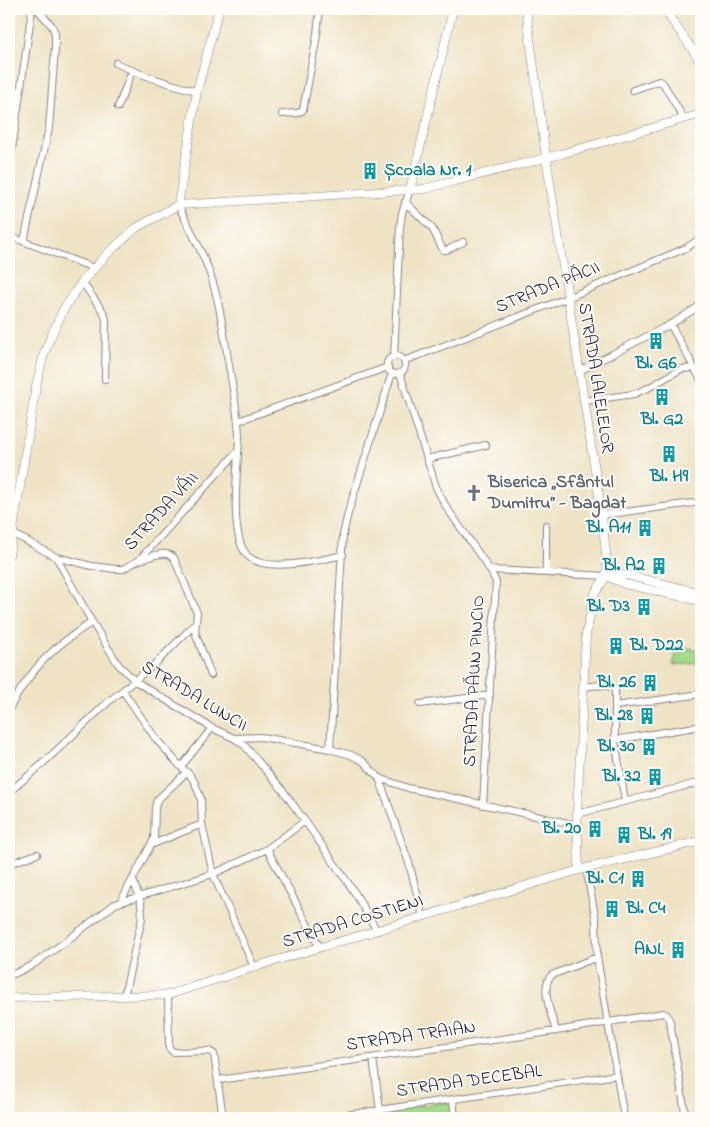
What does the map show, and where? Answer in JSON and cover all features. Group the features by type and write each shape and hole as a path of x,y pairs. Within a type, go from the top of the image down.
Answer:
{"street":[{"path":"9,171 32,9"},
{"path":"24,241 49,128 55,49 55,33 52,26 37,9"},
{"path":"219,9 197,91 178,205 206,262 212,278 221,318 238,421 239,451 236,517 240,542 249,557 255,561 269,564 299,564 342,556"},
{"path":"282,114 298,113 303,110 320,9"},
{"path":"394,357 400,227 453,9"},
{"name":"STRADA LALELELOR","path":"526,9 567,298 602,515 607,563 606,576"},
{"path":"664,9 701,62"},
{"path":"116,63 164,83 197,91"},
{"path":"118,107 132,71"},
{"path":"633,90 659,82 663,83 684,119"},
{"path":"9,555 41,365 60,316 82,282 94,268 136,228 178,205 424,188 546,157 701,114"},
{"path":"405,202 432,228 443,250 463,242"},
{"path":"9,236 94,268"},
{"name":"STRADA PĂCII","path":"404,361 567,298 686,248 701,238"},
{"path":"82,282 102,309 106,320 105,379"},
{"path":"579,371 670,324 701,305"},
{"path":"670,324 701,380"},
{"path":"238,421 390,370 400,373 404,368 404,361 399,357 394,357 388,361 390,370 343,535 330,749"},
{"path":"584,401 634,394 681,370 694,368"},
{"name":"STRADA PĂUN PINCIO","path":"400,373 436,487 445,505 490,570 496,585 483,805"},
{"path":"427,458 486,445"},
{"name":"STRADA VĂII","path":"12,533 56,557 92,566 116,569 131,566 139,560 239,451"},
{"path":"602,515 701,502"},
{"path":"546,525 546,573"},
{"path":"139,560 164,554 171,554 174,558 197,613 195,632 211,675"},
{"name":"STRADA LUNCII","path":"56,557 118,664 135,681 212,728 234,738 252,754 281,788 305,821 355,893 377,931"},
{"path":"490,570 606,576 626,575 701,593"},
{"path":"606,576 625,584 701,601"},
{"path":"606,576 594,595 588,620 577,825 582,869 596,921 597,957 624,1118"},
{"path":"9,709 17,694 38,666 54,650 92,622"},
{"path":"9,792 156,663 195,624"},
{"path":"583,687 605,685 615,689 615,740 625,801"},
{"path":"123,691 156,738 195,783 201,799 202,824 214,874 254,967"},
{"path":"615,706 701,694"},
{"path":"420,704 490,695"},
{"path":"615,740 701,726"},
{"path":"121,901 154,839 157,800 184,770 212,728"},
{"path":"234,738 261,737 330,749 351,755 363,761 379,778 409,863 424,917"},
{"path":"379,778 408,788 577,825"},
{"path":"577,814 701,782"},
{"path":"9,976 31,966 121,901 214,874 267,849 305,821"},
{"path":"152,844 202,824"},
{"name":"STRADA COSTIENI","path":"9,998 168,995 254,967 582,869 701,841"},
{"path":"267,849 320,948"},
{"path":"9,864 37,854"},
{"path":"124,996 143,911 133,880"},
{"path":"556,1030 546,991 547,980 552,975 597,957"},
{"path":"168,995 169,1048 173,1052 209,1051 214,1054 223,1118"},
{"name":"STRADA TRAIAN","path":"219,1080 663,1013 668,1015 670,1022 686,1118"},
{"path":"373,1058 381,1118"},
{"name":"STRADA DECEBAL","path":"325,1118 617,1075"},
{"path":"453,1100 455,1118"}],"green space":[{"path":"678,647 701,650 701,663 673,665"},
{"path":"452,1101 454,1118 382,1118 381,1111"}],"place":[{"name":"Școala Nr. 1","path":"370,171"},
{"name":"Bl. G6","path":"656,341"},
{"name":"Bl. G2","path":"662,397"},
{"name":"Bl. H9","path":"669,454"},
{"name":"Biserica „Sfântul Dumitru” - Bagdat","path":"474,493"},
{"name":"Bl. A11","path":"645,528"},
{"name":"Bl. A2","path":"659,566"},
{"name":"Bl. D3","path":"644,607"},
{"name":"Bl. D22","path":"616,646"},
{"name":"Bl. 26","path":"650,683"},
{"name":"Bl. 28","path":"647,716"},
{"name":"Bl. 30","path":"649,747"},
{"name":"Bl. 32","path":"655,777"},
{"name":"Bl. 20","path":"595,829"},
{"name":"Bl. 19","path":"624,835"},
{"name":"Bl. C1","path":"638,879"},
{"name":"Bl. C4","path":"612,909"},
{"name":"ANL","path":"678,950"}]}
